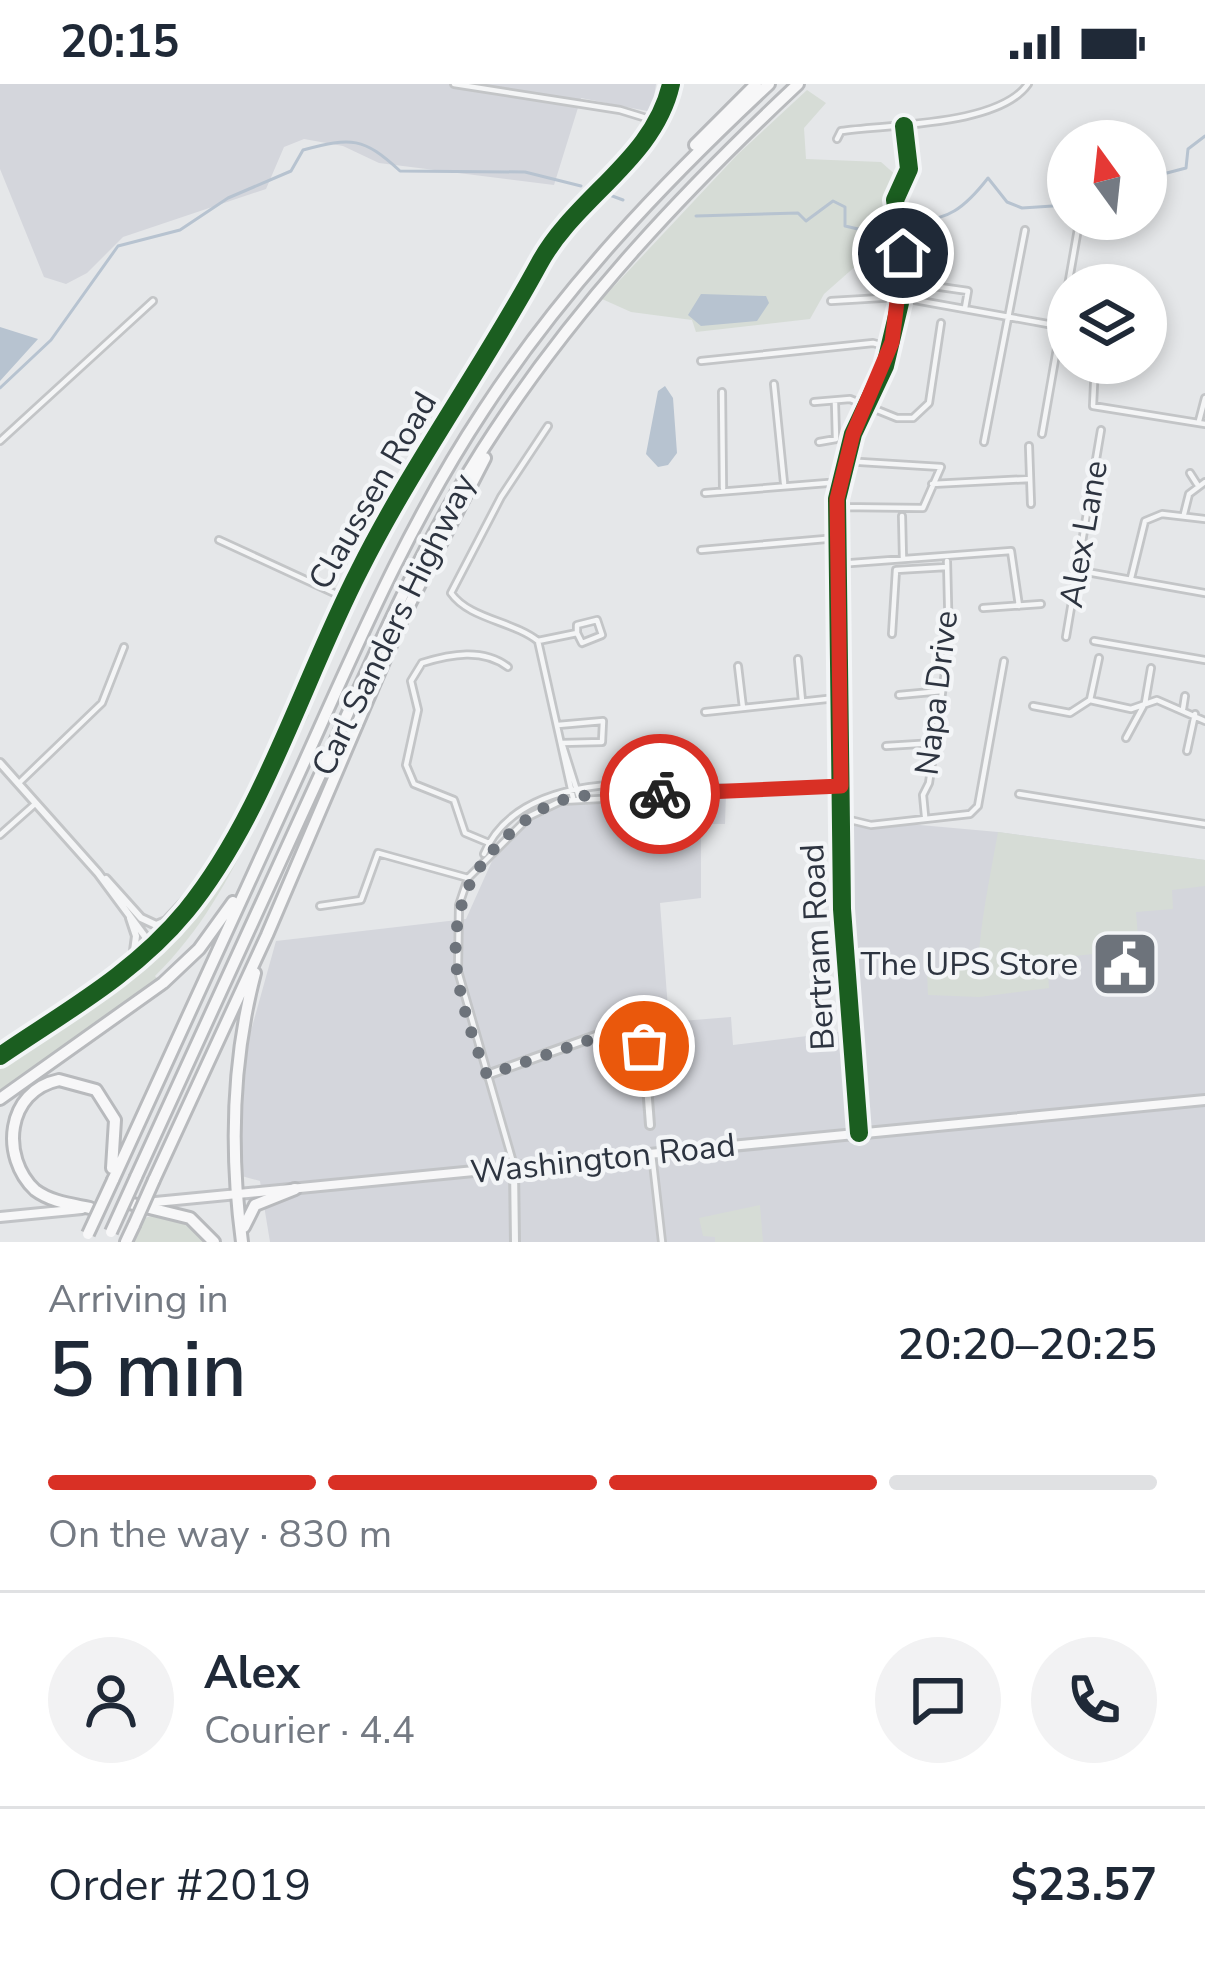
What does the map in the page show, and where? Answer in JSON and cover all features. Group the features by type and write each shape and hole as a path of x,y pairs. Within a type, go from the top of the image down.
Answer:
{"highway":[{"name":"Carl Sanders Highway","path":"88,1234 386,582 445,472 532,341 644,206 762,85"},
{"name":"Carl Sanders Highway","path":"109,1237 404,592 464,481 526,383 638,242 795,87"},
{"path":"126,1242 267,935 410,601 526,383"},
{"path":"0,1099 186,962 220,924 262,853"},
{"path":"244,1242 232,1151 243,1024 267,935"},
{"path":"90,1208 41,1195 18,1171 9,1134 25,1097 59,1080 81,1082 103,1096 117,1129 110,1180"},
{"path":"244,1242 244,1221 251,1208 295,1189"},
{"path":"133,1204 190,1218 214,1242"}],"main road":[{"name":"Washington Road","path":"0,1217 1205,1100"}],"street":[{"path":"454,84 620,110 659,122"},
{"name":"Claussen Road","path":"64,1014 107,986 152,946 219,865 345,598 547,249 585,200 641,148 659,122 671,84"},
{"path":"837,139 842,131 904,126 994,106 1028,84"},
{"name":"Bertram Road","path":"859,1133 843,934 837,507 844,461 890,348 898,297 900,237 895,200 908,170 904,126"},
{"path":"984,442 1003,323 1009,317 1025,230"},
{"path":"919,284 968,291 965,310"},
{"path":"831,301 898,297 1047,324"},
{"path":"0,441 152,301"},
{"path":"814,403 868,405 907,420 924,409 941,323"},
{"path":"701,362 873,343 890,348"},
{"path":"1042,434 1050,384"},
{"path":"1094,384 1093,406 1202,423 1205,398"},
{"path":"774,385 784,483"},
{"path":"722,392 723,491"},
{"path":"819,442 836,439 835,401"},
{"path":"548,426 500,497 451,593 465,606 519,627 538,641 576,794"},
{"name":"Alex Lane","path":"1066,637 1101,430"},
{"path":"1029,446 1031,504"},
{"path":"844,461 941,467 956,480"},
{"path":"837,507 923,508 941,467"},
{"path":"1190,473 1197,484"},
{"path":"932,484 1030,479"},
{"path":"704,493 840,482"},
{"path":"1197,484 1205,482"},
{"path":"1184,514 1197,484"},
{"path":"1131,579 1145,521 1184,514 1205,519"},
{"path":"902,516 903,559"},
{"path":"701,550 837,538"},
{"path":"219,540 345,598"},
{"path":"838,564 1011,551 1018,606"},
{"name":"Napa Drive","path":"892,634 896,570 947,564 949,644 923,795 925,818"},
{"path":"1079,570 1205,592"},
{"path":"983,608 1041,604"},
{"path":"597,620 602,635 582,643 577,633 577,625 597,620"},
{"path":"538,641 577,633"},
{"path":"1094,641 1205,660"},
{"path":"19,783 102,703 124,647"},
{"path":"489,843 465,833 454,800 415,784 406,765 418,710 411,681 422,663 453,655 494,656 508,667"},
{"path":"1033,706 1070,713 1090,700 1099,658"},
{"path":"798,659 802,702"},
{"path":"842,818 871,825 970,814 978,806 1004,662"},
{"path":"738,666 743,708"},
{"path":"1126,738 1145,703 1151,668"},
{"path":"899,695 942,691"},
{"path":"1183,709 1185,696"},
{"path":"705,712 839,698"},
{"path":"1090,700 1131,709 1157,700 1205,722"},
{"path":"1187,751 1195,714"},
{"path":"559,724 603,721 602,742 562,742"},
{"path":"886,746 935,743"},
{"path":"0,764 141,918 156,925 166,921 219,865"},
{"path":"482,860 489,843 524,811 576,794 697,794 715,788 841,786"},
{"path":"515,1242 514,1168 456,956 459,905 468,878 482,860 530,816 576,794"},
{"path":"1019,794 1205,824"},
{"path":"0,836 38,802"},
{"path":"320,906 361,900 378,854 468,878"},
{"path":"98,873 152,946"},
{"path":"127,962 136,936 129,915"},
{"name":"Claussen Road","path":"64,1014 152,946"},
{"path":"0,1056 64,1014"},
{"path":"487,1075 598,1035 628,1030 644,1046 650,1125"},
{"path":"652,1154 662,1242"}],"shaded area":[{"path":"0,84 656,84 652,112 581,98 554,185 379,163 343,146 304,139 284,147 266,189 123,237 87,273 66,284 44,277 0,169"},
{"path":"807,90 826,103 804,128 806,159 881,162 897,176 886,220 895,271 858,264 824,294 810,319 696,332 692,320 631,312 602,299 738,154"},
{"path":"298,708 309,715 242,852 204,917 155,976 159,981 0,1092 0,1067 120,983 198,906 242,835"},
{"path":"726,792 725,824 701,824 701,898 660,903 669,1022 731,1017 733,1045 848,1031 842,818 998,832 1205,860 1205,1242 270,1242 260,1181 238,1175 247,1045 276,941 466,919 492,861 527,822 568,801"},
{"path":"998,832 1205,860 1205,886 1172,890 1173,909 1136,912 1139,949 1047,959 1049,988 979,997 928,995 927,971 978,964"},
{"path":"760,1205 763,1242 715,1242 715,1237 703,1236 699,1218"},
{"path":"156,1215 184,1224 206,1242 131,1242 144,1218"}],"water":[{"path":"701,294 766,296 769,303 757,321 701,326 688,315"},
{"path":"0,327 38,339 0,381"},
{"path":"665,386 673,398 677,453 668,465 658,467 646,454 658,391"}],"waterway":[{"path":"1167,173 1186,168 1188,149 1205,136"},
{"path":"0,388 51,340 118,246 180,230 228,198 291,171 303,150 356,143 400,171 525,172 581,186"},
{"path":"696,216 798,213 806,221 833,201 845,207 845,226 887,230 910,218 934,218 955,211 988,178 1007,202 1022,208 1047,206"},
{"path":"607,194 623,200"}],"cycle path":[{"path":"0,1056 144,954 186,911 213,874 260,791 339,613 401,493 554,240 648,135 671,84"},
{"path":"859,1133 842,909 837,499 853,434 885,366 900,303 903,253 895,200 909,169 904,126"}],"way so far":[{"path":"644,1046 628,1030 619,1030 487,1075 466,1008 456,938 468,878 530,816 573,798 660,794"}],"place":[{"name":"The UPS Store","path":"1125,964"}],"route":[{"path":"660,794 841,786 837,499 853,434 892,342 903,253"}]}
